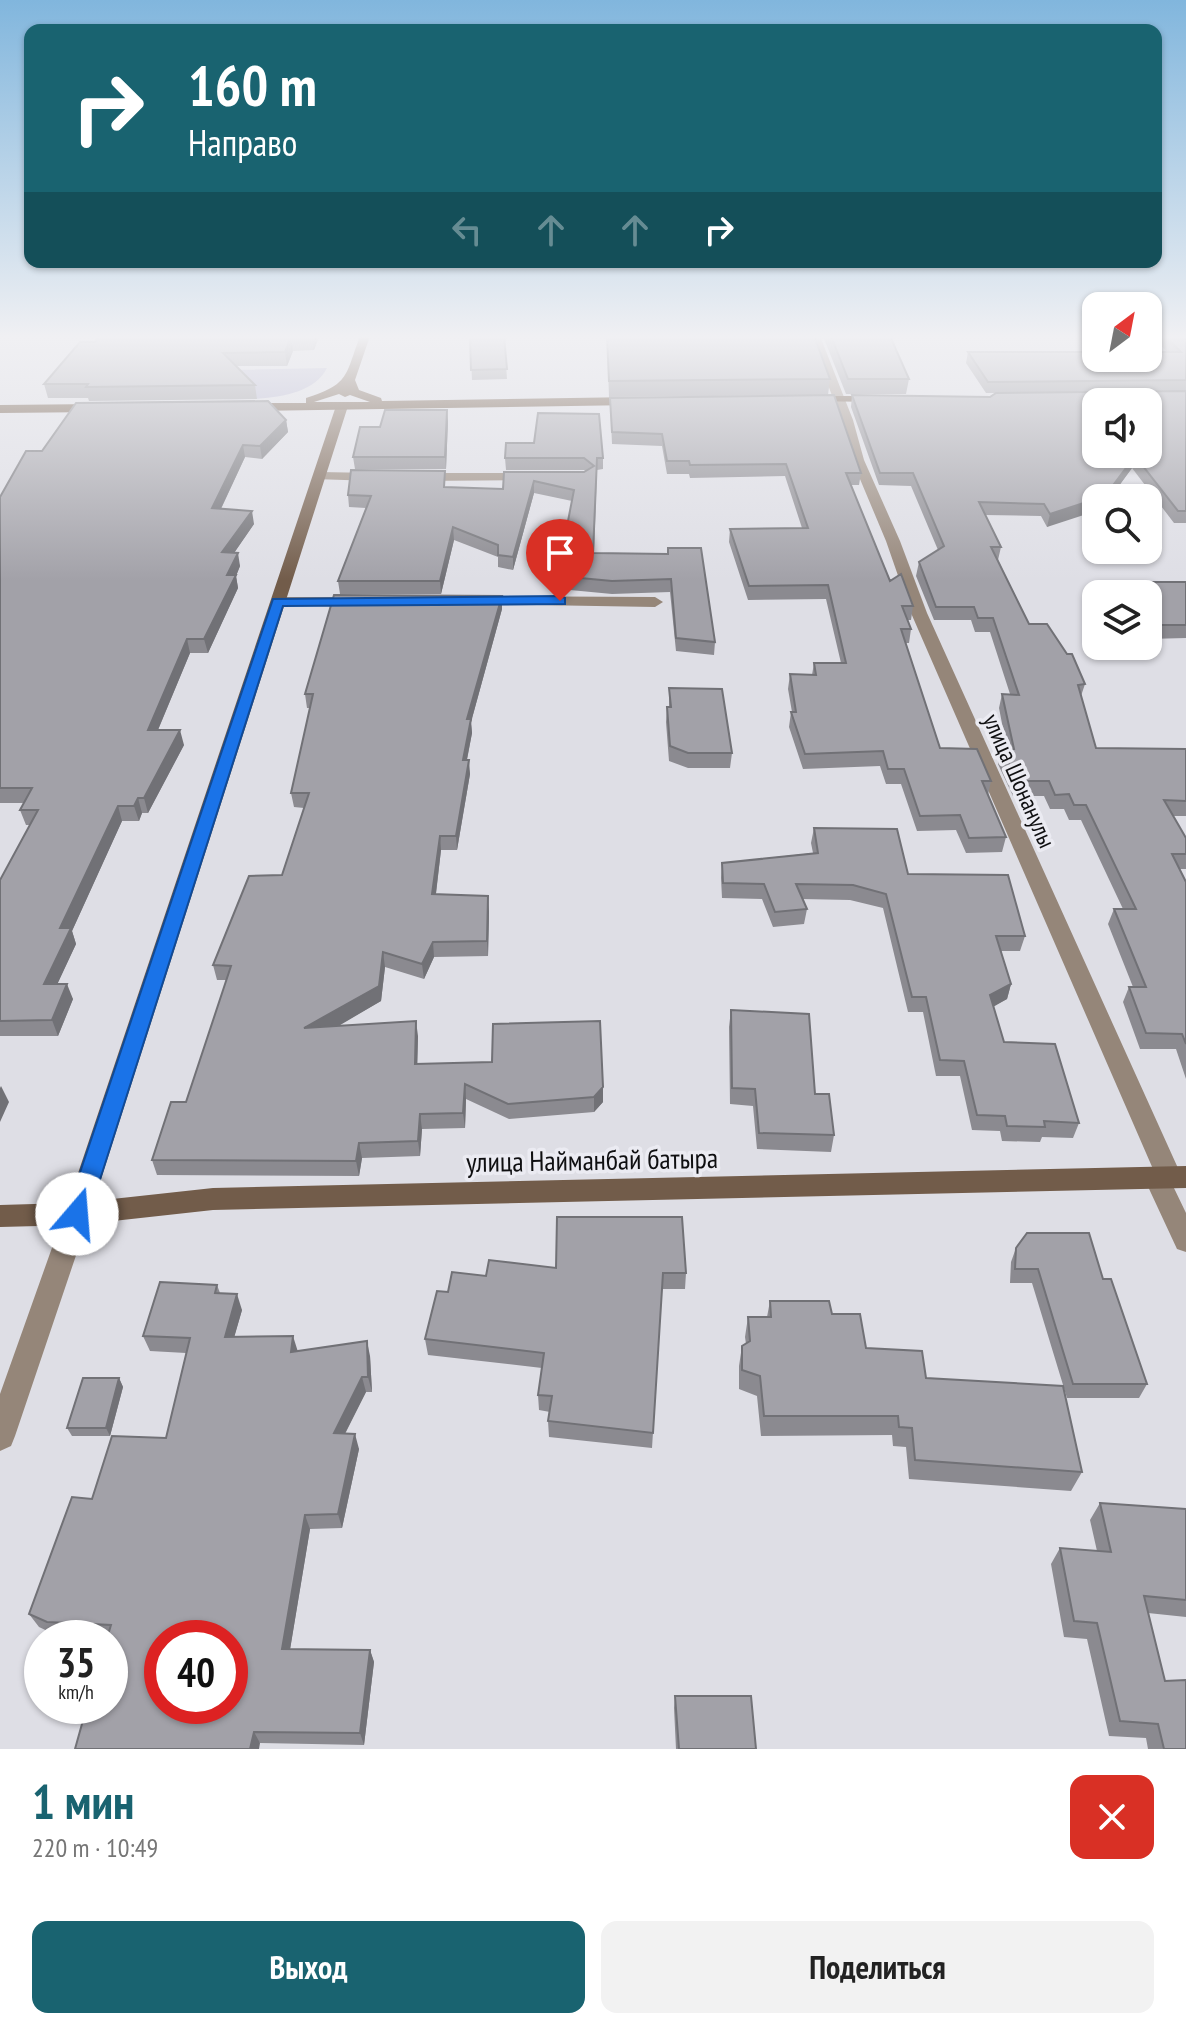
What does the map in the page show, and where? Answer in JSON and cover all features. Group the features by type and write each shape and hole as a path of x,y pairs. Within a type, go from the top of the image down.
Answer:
{"street":[{"path":"0,1436 77,1214 338,418"},
{"name":"улица Шонанулы","path":"845,418 858,460 893,541 925,628 1171,1177 1186,1241"},
{"path":"319,476 543,477"},
{"path":"462,601 655,602"},
{"path":"277,602 374,602"},
{"name":"улица Найманбай батыра","path":"0,1216 77,1214 213,1199 1171,1177"}],"building":[{"path":"66,418 286,420 260,446 243,445 212,508 252,511 222,552 238,553 227,575 236,575 204,639 187,639 148,730 180,730 144,798 138,798 134,806 118,806 60,928 71,928 44,984 67,984 52,1020 0,1021 0,880 38,810 20,810 32,788 0,788 0,497 26,451 42,451"},
{"path":"383,418 447,418 445,457 353,457 360,427 380,427"},
{"path":"537,418 599,418 603,458 597,458 593,553 668,554 668,548 701,548 715,642 676,638 671,579 612,581 549,575 550,552 562,552 574,490 534,481 513,557 498,555 498,545 453,527 440,581 338,581 371,496 348,495 351,470 445,471 444,487 503,489 504,472 584,472 594,466 584,458 505,458 506,443 534,443"},
{"path":"611,418 842,418 861,473 846,473 890,581 901,574 913,606 902,606 911,629 901,629 940,748 977,749 991,781 982,781 1006,837 969,838 960,815 920,816 904,769 888,769 883,751 805,754 791,712 796,712 790,674 816,675 814,663 846,663 828,585 749,586 730,529 808,528 786,464 690,465 689,461 667,461 662,434 612,432"},
{"path":"860,418 1082,418 1082,468 1126,468 1114,484 1082,484 1082,504 1050,514 1044,504 979,502 1001,547 991,547 1029,624 1047,624 1067,654 1072,654 1085,684 1078,685 1096,748 1186,749 1186,801 1164,800 1186,838 1186,854 1172,854 1186,882 1186,1044 1182,1034 1146,1033 1129,987 1146,987 1114,909 1136,909 1086,805 1074,805 1069,794 1055,795 1049,781 1017,781 1002,749 1014,749 1002,694 1019,695 993,618 978,618 974,607 936,607 919,562 944,546 913,473 880,473"},
{"path":"1162,418 1186,418 1186,511 1178,511 1162,491 1162,484 1157,484 1144,468 1162,468"},
{"path":"1162,582 1186,582 1186,625 1162,625"},
{"path":"334,595 502,596 467,719 471,719 463,760 469,760 456,836 440,836 432,894 488,896 487,941 433,942 422,964 383,952 379,986 304,1028 416,1021 415,1064 492,1062 493,1024 600,1021 603,1087 594,1097 508,1104 465,1084 463,1113 420,1114 418,1141 359,1143 356,1161 152,1160 171,1102 186,1102 231,966 213,965 249,876 282,875 309,793 291,793 313,694 305,694"},
{"path":"669,688 722,689 732,753 688,753 670,746"},
{"path":"814,828 897,829 908,874 1008,875 1025,936 996,936 1011,984 990,995 1004,1042 1055,1044 1079,1123 1044,1121 1045,1127 1007,1126 1005,1116 977,1115 964,1061 940,1060 926,997 912,997 886,894 853,885 796,884 807,909 775,912 764,884 723,883 722,863 818,853"},
{"path":"731,1010 809,1014 815,1094 829,1094 834,1135 759,1133 755,1089 732,1088"},
{"path":"557,1217 682,1217 686,1273 663,1273 653,1433 548,1421 552,1396 538,1395 544,1353 425,1339 437,1291 448,1292 452,1272 486,1276 489,1260 556,1268"},
{"path":"1027,1233 1089,1233 1103,1279 1111,1279 1147,1384 1073,1384 1038,1269 1015,1269 1016,1248"},
{"path":"160,1282 217,1285 215,1293 237,1294 225,1337 293,1336 291,1352 367,1341 368,1377 362,1377 334,1433 355,1434 338,1514 305,1515 282,1649 370,1650 360,1733 254,1732 250,1749 75,1749 82,1724 128,1724 128,1620 42,1620 29,1614 72,1497 92,1499 112,1436 166,1438 190,1338 143,1336"},
{"path":"770,1301 829,1301 832,1314 860,1314 866,1348 922,1351 926,1378 1063,1386 1082,1472 915,1460 912,1428 899,1427 898,1416 764,1416 760,1376 742,1370 742,1346 750,1341 748,1317 771,1317"},
{"path":"83,1378 119,1378 106,1428 67,1428"},
{"path":"1100,1503 1186,1509 1186,1600 1144,1596 1165,1681 1186,1680 1186,1749 1164,1749 1158,1724 1120,1721 1097,1623 1074,1621 1060,1548 1111,1552"},
{"path":"675,1696 751,1696 756,1749 679,1749"}],"route":[{"path":"77,1214 277,602 560,601"}]}
